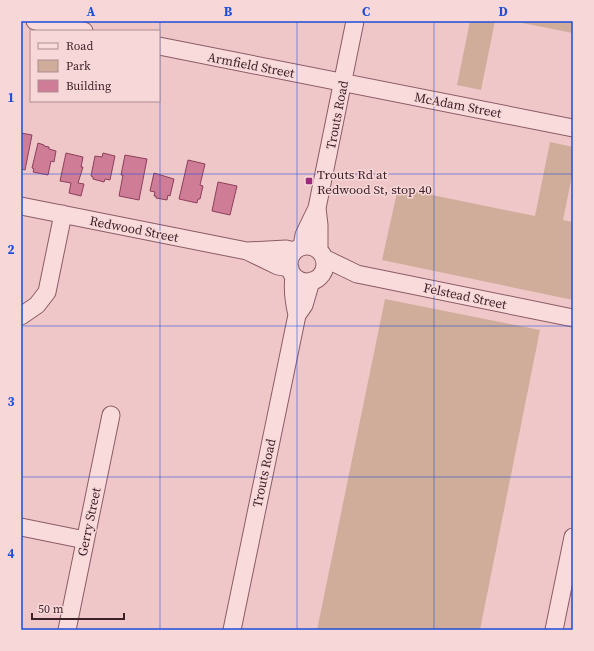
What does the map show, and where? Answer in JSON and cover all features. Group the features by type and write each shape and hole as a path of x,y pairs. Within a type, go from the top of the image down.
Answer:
{"street":[{"path":"35,21 79,30"},
{"name":"Trouts Road","path":"322,254 318,208 355,21"},
{"name":"Armfield Street","path":"160,46 343,83"},
{"name":"McAdam Street","path":"343,83 573,128"},
{"name":"Redwood Street","path":"21,206 247,251 298,248"},
{"name":"Trouts Road","path":"298,248 318,208"},
{"path":"21,316 37,305 47,292 63,214"},
{"path":"314,247 322,254 325,264 316,278 305,282 292,272 290,259 298,248 314,247"},
{"name":"Redwood Street","path":"247,251 292,272"},
{"name":"Felstead Street","path":"322,254 357,274 573,318"},
{"name":"Trouts Road","path":"292,272 294,303 297,315"},
{"name":"Felstead Street","path":"316,278 357,274"},
{"name":"Trouts Road","path":"232,630 297,315 304,305 316,278"},
{"name":"Gerry Street","path":"67,630 111,415"},
{"path":"21,527 85,540"},
{"path":"554,630 573,537"}],"green space":[{"path":"470,21 495,21 481,90 457,85"},
{"path":"512,21 573,21 573,33"},
{"path":"550,142 573,147 573,171 563,220 573,222 573,300 382,260 398,188 535,216"},
{"path":"385,299 540,330 480,630 317,630"}],"building":[{"path":"21,133 32,135 25,170 21,169"},
{"path":"38,143 56,151 54,162 51,161 48,175 33,172 34,169 32,168"},
{"path":"66,153 83,157 81,167 83,167 78,183 84,184 81,196 69,193 71,183 60,181"},
{"path":"103,153 115,156 110,180 105,179 104,182 93,179 91,176 95,156 102,157"},
{"path":"125,155 147,159 139,200 119,196"},
{"path":"188,160 205,164 200,185 203,186 200,199 198,199 197,203 179,199"},
{"path":"154,173 174,179 170,196 168,195 167,200 156,198 156,196 154,196 155,192 150,191"},
{"path":"218,182 237,186 230,215 212,211"}],"place":[{"name":"Trouts Rd at Redwood St, stop 40","path":"309,181"}]}
